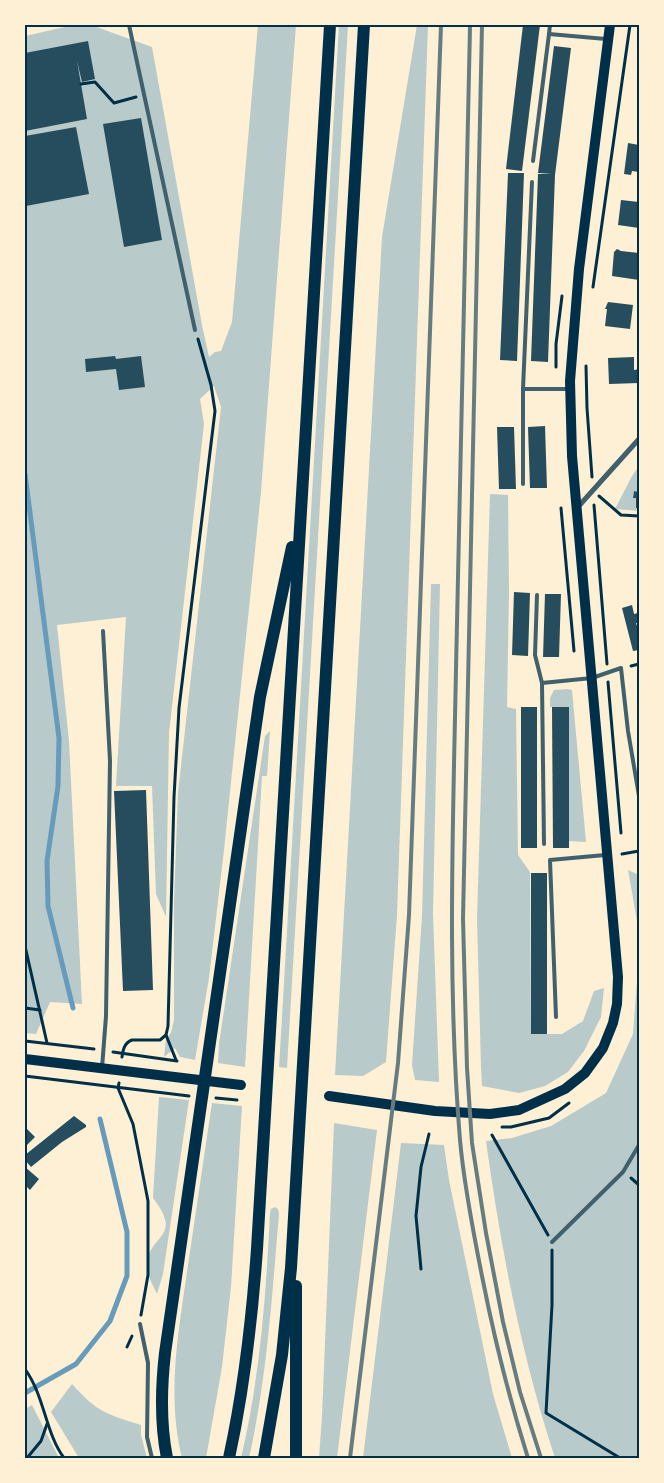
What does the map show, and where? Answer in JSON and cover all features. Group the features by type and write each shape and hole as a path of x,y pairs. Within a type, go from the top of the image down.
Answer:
{"highway":[{"path":"229,1458 243,1388 254,1300 330,25"},
{"path":"264,1458 282,1355 291,1268 364,25"},
{"path":"167,1458 162,1423 162,1377 200,1098 262,680 301,510"},
{"path":"296,1168 296,1458"}],"main road":[{"path":"328,1096 435,1111 490,1114 519,1110 565,1089 585,1073 603,1048 613,1023 617,1004 618,977 572,456 570,389 579,268 610,25"},
{"path":"25,1059 240,1085"}],"street":[{"path":"577,508 639,439"}],"lane":[{"path":"128,25 195,330"},
{"path":"533,161 550,25"},
{"path":"549,34 608,40"},
{"path":"523,484 523,390 532,182"},
{"path":"523,390 570,389"},
{"path":"537,595 535,655 542,683 544,844"},
{"path":"102,1068 106,1016 110,762 103,631"},
{"path":"542,683 592,678 620,668 639,796"},
{"path":"556,1017 550,860 608,854"},
{"path":"552,1242 623,1172 639,1144"},
{"path":"140,1324 148,1363 147,1438 152,1458"}],"path":[{"path":"593,288 630,25"},
{"path":"81,84 94,82 114,102 144,95"},
{"path":"25,1041 177,1061 166,1035 168,1026 174,797 179,708 215,411 211,385 195,330"},
{"path":"586,362 593,491 621,835"},
{"path":"593,491 621,515 639,516"},
{"path":"623,864 622,854 639,851"},
{"path":"25,946 47,1043"},
{"path":"25,1008 40,1010"},
{"path":"122,1053 130,1041 160,1040 166,1035"},
{"path":"25,1076 200,1098 237,1100"},
{"path":"118,1088 133,1124 148,1200 148,1275 140,1324"},
{"path":"501,1127 511,1127 549,1118 572,1101"},
{"path":"421,1269 416,1216 421,1167 429,1134"},
{"path":"492,1135 552,1242 552,1305 546,1413 620,1458"},
{"path":"25,1369 41,1399 59,1452 64,1458"},
{"path":"26,1458 41,1441 48,1423"},
{"path":"33,1451 35,1458"}],"shaded area":[{"path":"74,25 91,25 152,47 209,357 215,352 221,351 232,322 258,25 296,25 261,492 224,850 209,978 195,1060 180,1057 175,1048 164,1057 166,1039 171,1033 174,1020 174,902 178,793 221,407 214,386 200,399 204,424 169,733 166,917 156,894 152,786 116,786 126,617 57,625 69,741 82,1004 50,1002 36,1034 25,1033 25,36"},
{"path":"339,25 348,25 287,1068 279,1067"},
{"path":"417,25 428,25 397,915 386,1062 363,1076 335,1075 382,237"},
{"path":"639,466 639,492 634,491 633,497 636,498 636,508 639,508 639,511 615,509 632,476"},
{"path":"490,494 508,495 507,707 516,709 518,855 530,872 531,1034 562,1034 583,1021 594,991 604,988 601,1017 584,1051 568,1072 545,1086 519,1093 482,1086 481,1067 477,919"},
{"path":"431,584 440,584 433,913 439,1082 415,1080 412,1065 422,916"},
{"path":"554,690 572,690 586,842 569,841 569,707 550,707 550,698"},
{"path":"270,731 267,776 262,776 245,1067 218,1063 219,1044 265,736"},
{"path":"628,870 639,875 639,932"},
{"path":"639,955 639,1458 555,1458 532,1380 513,1301 498,1222 486,1141 512,1138 551,1126 606,1093 633,1034"},
{"path":"159,1097 189,1100 163,1274 157,1294 149,1276 147,1264 149,1254 165,1229 162,1211 153,1198"},
{"path":"212,1103 242,1106 231,1287 222,1367 206,1458 182,1458 177,1434 174,1386 178,1337"},
{"path":"334,1123 377,1130 337,1458 319,1458 322,1416"},
{"path":"401,1143 444,1145 449,1180 493,1394 512,1458 363,1458"},
{"path":"275,1207 278,1209 279,1214 265,1367 249,1458 241,1458 253,1398 261,1336 270,1213 271,1209"},
{"path":"72,1384 88,1401 103,1411 141,1425 141,1435 147,1458 79,1458 51,1412"},
{"path":"32,1405 59,1458 25,1458 25,1409"}],"building":[{"path":"523,25 540,25 522,171 506,169"},
{"path":"88,41 95,79 82,82 77,61 87,119 25,131 25,53"},
{"path":"554,46 571,48 555,175 548,362 531,361 538,174 552,174 538,173"},
{"path":"141,118 162,240 124,247 103,124"},
{"path":"76,127 89,194 26,206 25,136"},
{"path":"628,143 639,145 639,172 632,171 631,175 624,174"},
{"path":"508,173 524,173 517,361 500,360"},
{"path":"621,200 639,202 639,228 618,225"},
{"path":"617,249 639,253 639,280 612,276 614,252"},
{"path":"608,302 633,305 630,329 605,326 607,309 605,309"},
{"path":"115,356 116,359 141,356 145,387 119,390 116,369 86,372 85,359"},
{"path":"634,357 634,370 639,369 639,383 609,384 608,358"},
{"path":"545,426 547,488 530,488 528,427"},
{"path":"497,427 514,427 516,489 499,489"},
{"path":"634,491 639,492 639,508 636,508 636,498 633,498"},
{"path":"514,592 530,593 528,656 512,655"},
{"path":"545,594 561,594 559,657 543,657"},
{"path":"632,605 634,614 638,613 639,617 639,623 636,623 639,632 639,650 633,651 622,608"},
{"path":"521,707 537,707 537,848 521,848"},
{"path":"552,707 569,707 569,848 553,848"},
{"path":"146,790 153,990 123,991 114,791"},
{"path":"531,873 547,873 547,1034 531,1034"},
{"path":"74,1116 86,1127 62,1142 31,1167 25,1160 25,1155"},
{"path":"25,1127 35,1137 25,1147"},
{"path":"25,1167 39,1179 30,1190 25,1185"}],"waterway":[{"path":"25,474 59,738 58,786 47,861 48,906 73,1008"},
{"path":"25,1393 76,1364 110,1321 127,1276 127,1232 100,1119"}],"railway":[{"path":"350,1458 398,1063 409,915 441,25"},
{"path":"470,25 453,846 453,1022 460,1140 469,1208 497,1345 514,1413 528,1458"},
{"path":"482,25 463,919 467,1068 472,1143 486,1233 503,1322 520,1392 541,1458"}]}
